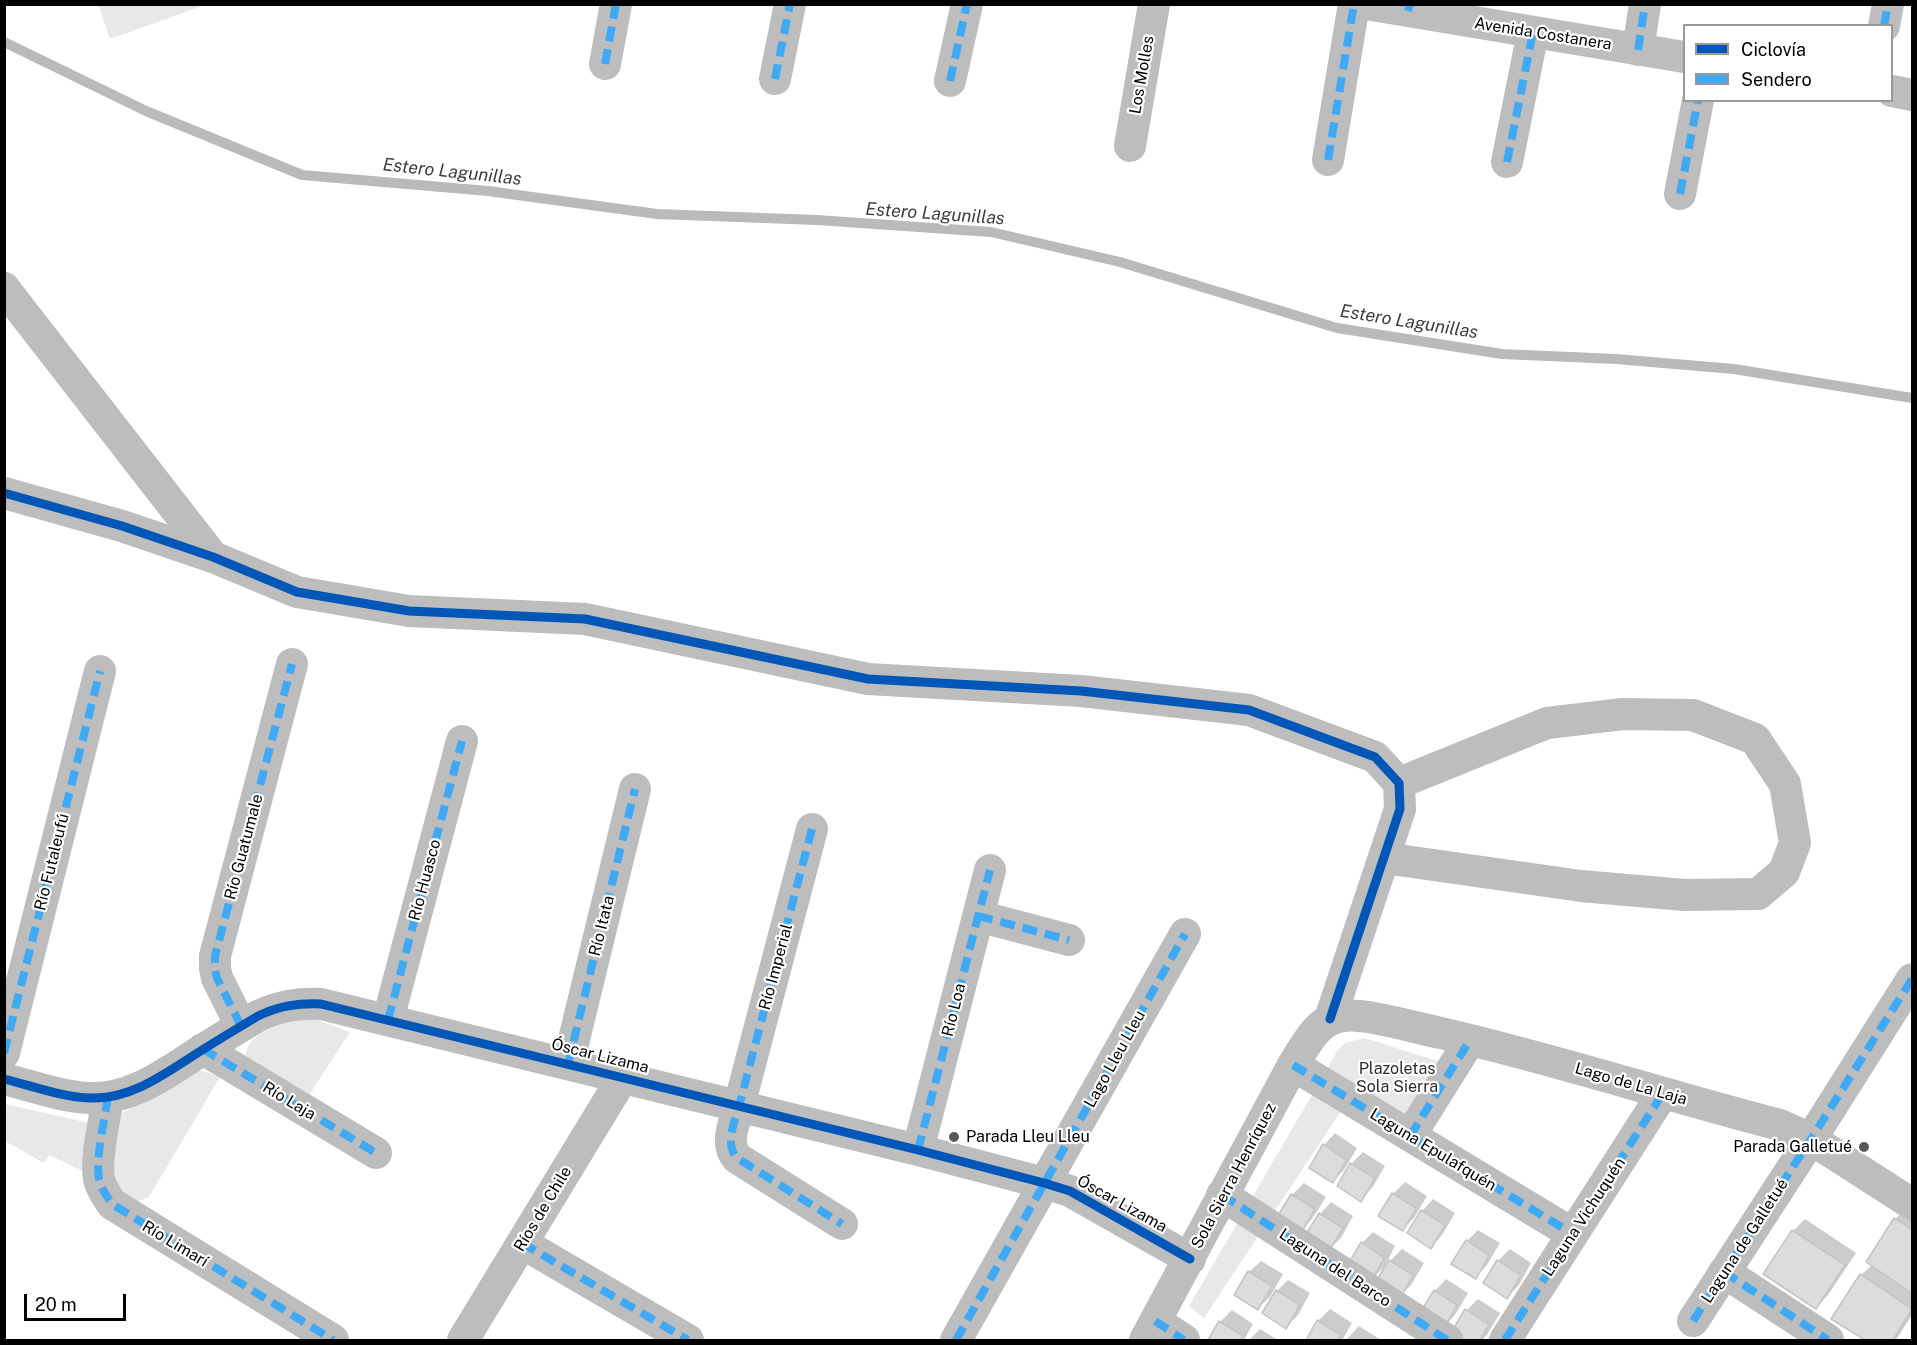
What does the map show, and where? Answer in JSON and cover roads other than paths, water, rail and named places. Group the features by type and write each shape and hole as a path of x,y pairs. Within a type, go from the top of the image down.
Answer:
{"street":[{"path":"605,64 616,4"},
{"path":"775,80 790,4"},
{"path":"950,81 967,4"},
{"name":"Los Molles","path":"1130,146 1154,4"},
{"path":"1328,159 1354,4"},
{"name":"Avenida Costanera","path":"1365,4 1409,8 1533,32 1683,57"},
{"path":"1638,50 1645,4"},
{"path":"1884,24 1888,4"},
{"path":"1507,162 1533,32"},
{"path":"1893,91 1912,95"},
{"path":"1680,194 1698,102"},
{"path":"4,288 213,557"},
{"path":"4,493 122,526 213,557 297,592 409,611 585,619 868,680 1081,691 1249,710 1375,758 1399,783 1400,809 1330,1019"},
{"name":"Río Guatumale","path":"241,1026 217,978 215,956 292,664"},
{"name":"Río Futaleufú","path":"4,1053 100,671"},
{"path":"1384,858 1581,886 1684,895 1758,894 1784,872 1795,843 1785,784 1755,738 1693,715 1623,714 1547,723 1399,783"},
{"name":"Río Huasco","path":"388,1020 462,741"},
{"name":"Río Itata","path":"568,1064 635,789"},
{"name":"Río Imperial","path":"739,1106 812,830"},
{"name":"Río Loa","path":"918,1150 990,870"},
{"path":"978,916 1069,940"},
{"name":"Lago Lleu Lleu","path":"956,1341 1185,934"},
{"name":"Laguna de Galletué","path":"1693,1321 1912,979"},
{"name":"Óscar Lizama","path":"4,1079 71,1095 90,1098 108,1097 138,1088 272,1010 302,1003 321,1004 1044,1183 1070,1191 1190,1259"},
{"name":"Lago de La Laja","path":"1330,1019 1354,1016 1470,1040 1780,1125 1811,1139 1912,1204"},
{"name":"Sola Sierra Henríquez","path":"1150,1331 1293,1065 1314,1032 1330,1019"},
{"path":"1410,1136 1470,1040"},
{"name":"Río Laja","path":"203,1049 376,1154"},
{"name":"Laguna Epulafquén","path":"1293,1065 1573,1234"},
{"name":"Ríos de Chile","path":"463,1341 623,1077"},
{"name":"Laguna Vichuquén","path":"1505,1341 1663,1093"},
{"name":"Río Limarí","path":"108,1097 98,1165 99,1179 112,1204 333,1341"},
{"path":"739,1106 730,1139 737,1158 842,1224"},
{"name":"Laguna del Barco","path":"1222,1195 1447,1341"},
{"path":"522,1243 688,1341"},
{"path":"1725,1272 1828,1341"},
{"path":"1150,1331 1184,1341"}],"waterway":[{"name":"Estero Lagunillas","path":"4,42 146,111 302,175 488,191 657,214 817,220 991,232 1120,262 1337,328 1502,354 1616,359 1734,369 1912,398"}],"place":[{"name":"Parada Lleu Lleu","path":"954,1137"},
{"name":"Parada Galletué","path":"1864,1147"}],"park label":[{"name":"Plazoletas Sola Sierra","path":"1397,1078"}]}
